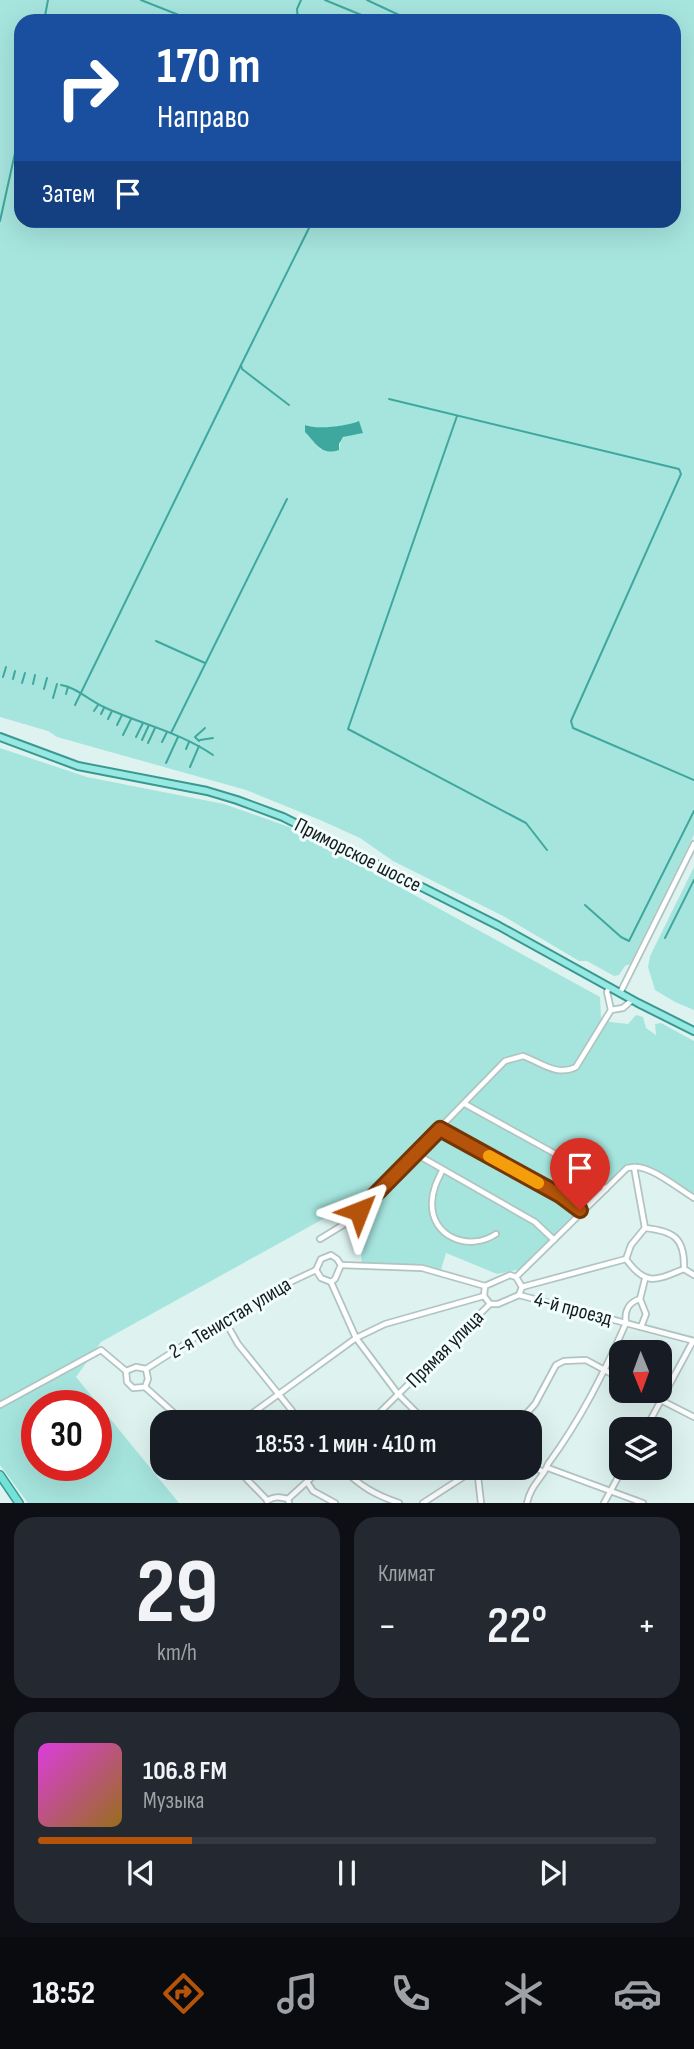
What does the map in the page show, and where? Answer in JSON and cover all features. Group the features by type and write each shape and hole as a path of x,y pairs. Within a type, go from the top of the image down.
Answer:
{"highway":[{"path":"0,1475 19,1503"}],"main road":[{"name":"Приморское шоссе","path":"0,737 78,766 207,791 275,814 388,869 694,1031"}],"street":[{"path":"620,993 694,844"},
{"path":"320,1239 348,1222 505,1061 523,1056 555,1070 572,1070 576,1067 611,1010 607,992 610,987"},
{"path":"611,1010 622,1008 632,1000"},
{"path":"465,1104 590,1173 606,1189"},
{"path":"440,1129 560,1195 582,1212"},
{"path":"415,1154 520,1213 544,1229 554,1240"},
{"path":"516,1277 627,1168 640,1166 649,1170 694,1198"},
{"path":"626,1259 631,1245 645,1227 634,1167"},
{"path":"442,1171 432,1201 434,1219 441,1231 454,1239 469,1243 496,1234"},
{"path":"645,1227 671,1233 679,1241 683,1249 684,1269"},
{"path":"341,1265 331,1255 325,1256 318,1263 316,1270 321,1278 331,1282 356,1338 413,1410"},
{"path":"626,1259 645,1279 659,1279 684,1269"},
{"path":"522,1287 626,1259"},
{"path":"341,1265 422,1268 485,1286 510,1275 516,1277 522,1287"},
{"path":"331,1282 341,1265"},
{"path":"684,1269 694,1275"},
{"name":"2-я Тенистая улица","path":"146,1369 224,1319 316,1270"},
{"path":"641,1327 646,1314 640,1299 645,1279"},
{"path":"485,1286 484,1296 490,1304 506,1302 519,1295 522,1287"},
{"name":"4-й проезд","path":"519,1295 694,1341"},
{"path":"256,1410 356,1338 385,1324 484,1296"},
{"path":"527,1503 535,1481 546,1470 572,1431 605,1370 626,1323 627,1310 640,1299"},
{"name":"Прямая улица","path":"382,1410 490,1304"},
{"path":"224,1319 238,1344 291,1410"},
{"path":"672,1381 694,1341"},
{"path":"0,1405 101,1350 126,1371 130,1386 139,1389 145,1387"},
{"path":"530,1410 556,1365 564,1361 586,1360 609,1372"},
{"path":"126,1371 136,1367 146,1369 148,1379 145,1387"},
{"path":"145,1387 171,1410"},
{"path":"667,1404 694,1417"},
{"path":"542,1469 611,1490 643,1503"},
{"path":"247,1480 267,1502 274,1497 289,1501 307,1482 313,1491 335,1503"},
{"path":"355,1480 373,1494 399,1503"},
{"path":"423,1503 458,1480"},
{"path":"478,1480 481,1503"},
{"path":"604,1503 616,1480"}],"shaded area":[{"path":"0,0 694,0 694,835 630,964 625,966 619,975 614,976 587,961 579,961 505,917 393,861 360,838 246,790 57,737 48,731 0,717","holes":["357,421 358,433 341,439 339,450 320,449 308,435 305,425 331,427"]},
{"path":"359,421 363,433 343,437 339,450 323,450 305,432 305,425 332,427"},
{"path":"0,748 87,777 224,804 292,828 600,997 601,1018 628,1024 636,1015 643,1017 646,1028 656,1035 655,1024 661,1023 694,1041 694,1198 636,1164 627,1168 526,1268 497,1274 446,1253 440,1273 422,1268 362,1266 360,1242 332,1214 101,1342 76,1377 87,1390 21,1390 21,1481 112,1481 112,1421 150,1468 150,1480 160,1480 179,1503 28,1503 0,1465"},
{"path":"694,867 694,1010 655,990 648,967 650,956"}],"waterway":[{"path":"45,14 48,0"},
{"path":"141,0 176,14"},
{"path":"297,14 301,0"},
{"path":"325,0 359,14"},
{"path":"367,0 397,14"},
{"path":"0,221 14,158"},
{"path":"289,405 242,369 241,365 309,228"},
{"path":"75,705 241,365"},
{"path":"389,399 679,469 681,474 571,721 573,728 694,780"},
{"path":"457,416 348,729 526,823 547,850"},
{"path":"171,733 287,499"},
{"path":"156,641 205,663"},
{"path":"3,677 6,667"},
{"path":"13,679 15,671"},
{"path":"22,683 25,673"},
{"path":"33,684 35,675"},
{"path":"44,689 47,678"},
{"path":"53,698 57,684"},
{"path":"61,685 72,688 118,713 187,740 213,755"},
{"path":"66,694 68,687"},
{"path":"94,711 98,705"},
{"path":"101,714 104,708"},
{"path":"108,719 112,711"},
{"path":"117,725 122,715"},
{"path":"123,735 131,719"},
{"path":"136,737 143,723"},
{"path":"142,740 149,725"},
{"path":"148,743 155,728"},
{"path":"199,741 195,737 205,728"},
{"path":"162,742 167,732"},
{"path":"166,763 178,737"},
{"path":"200,740 213,738"},
{"path":"186,749 189,742"},
{"path":"190,767 199,746"},
{"path":"585,905 629,941 694,811"},
{"path":"665,938 694,880"}],"slow traffic":[{"path":"489,1156 538,1183"}],"route":[{"path":"359,1211 440,1129 560,1195 580,1210"}]}
